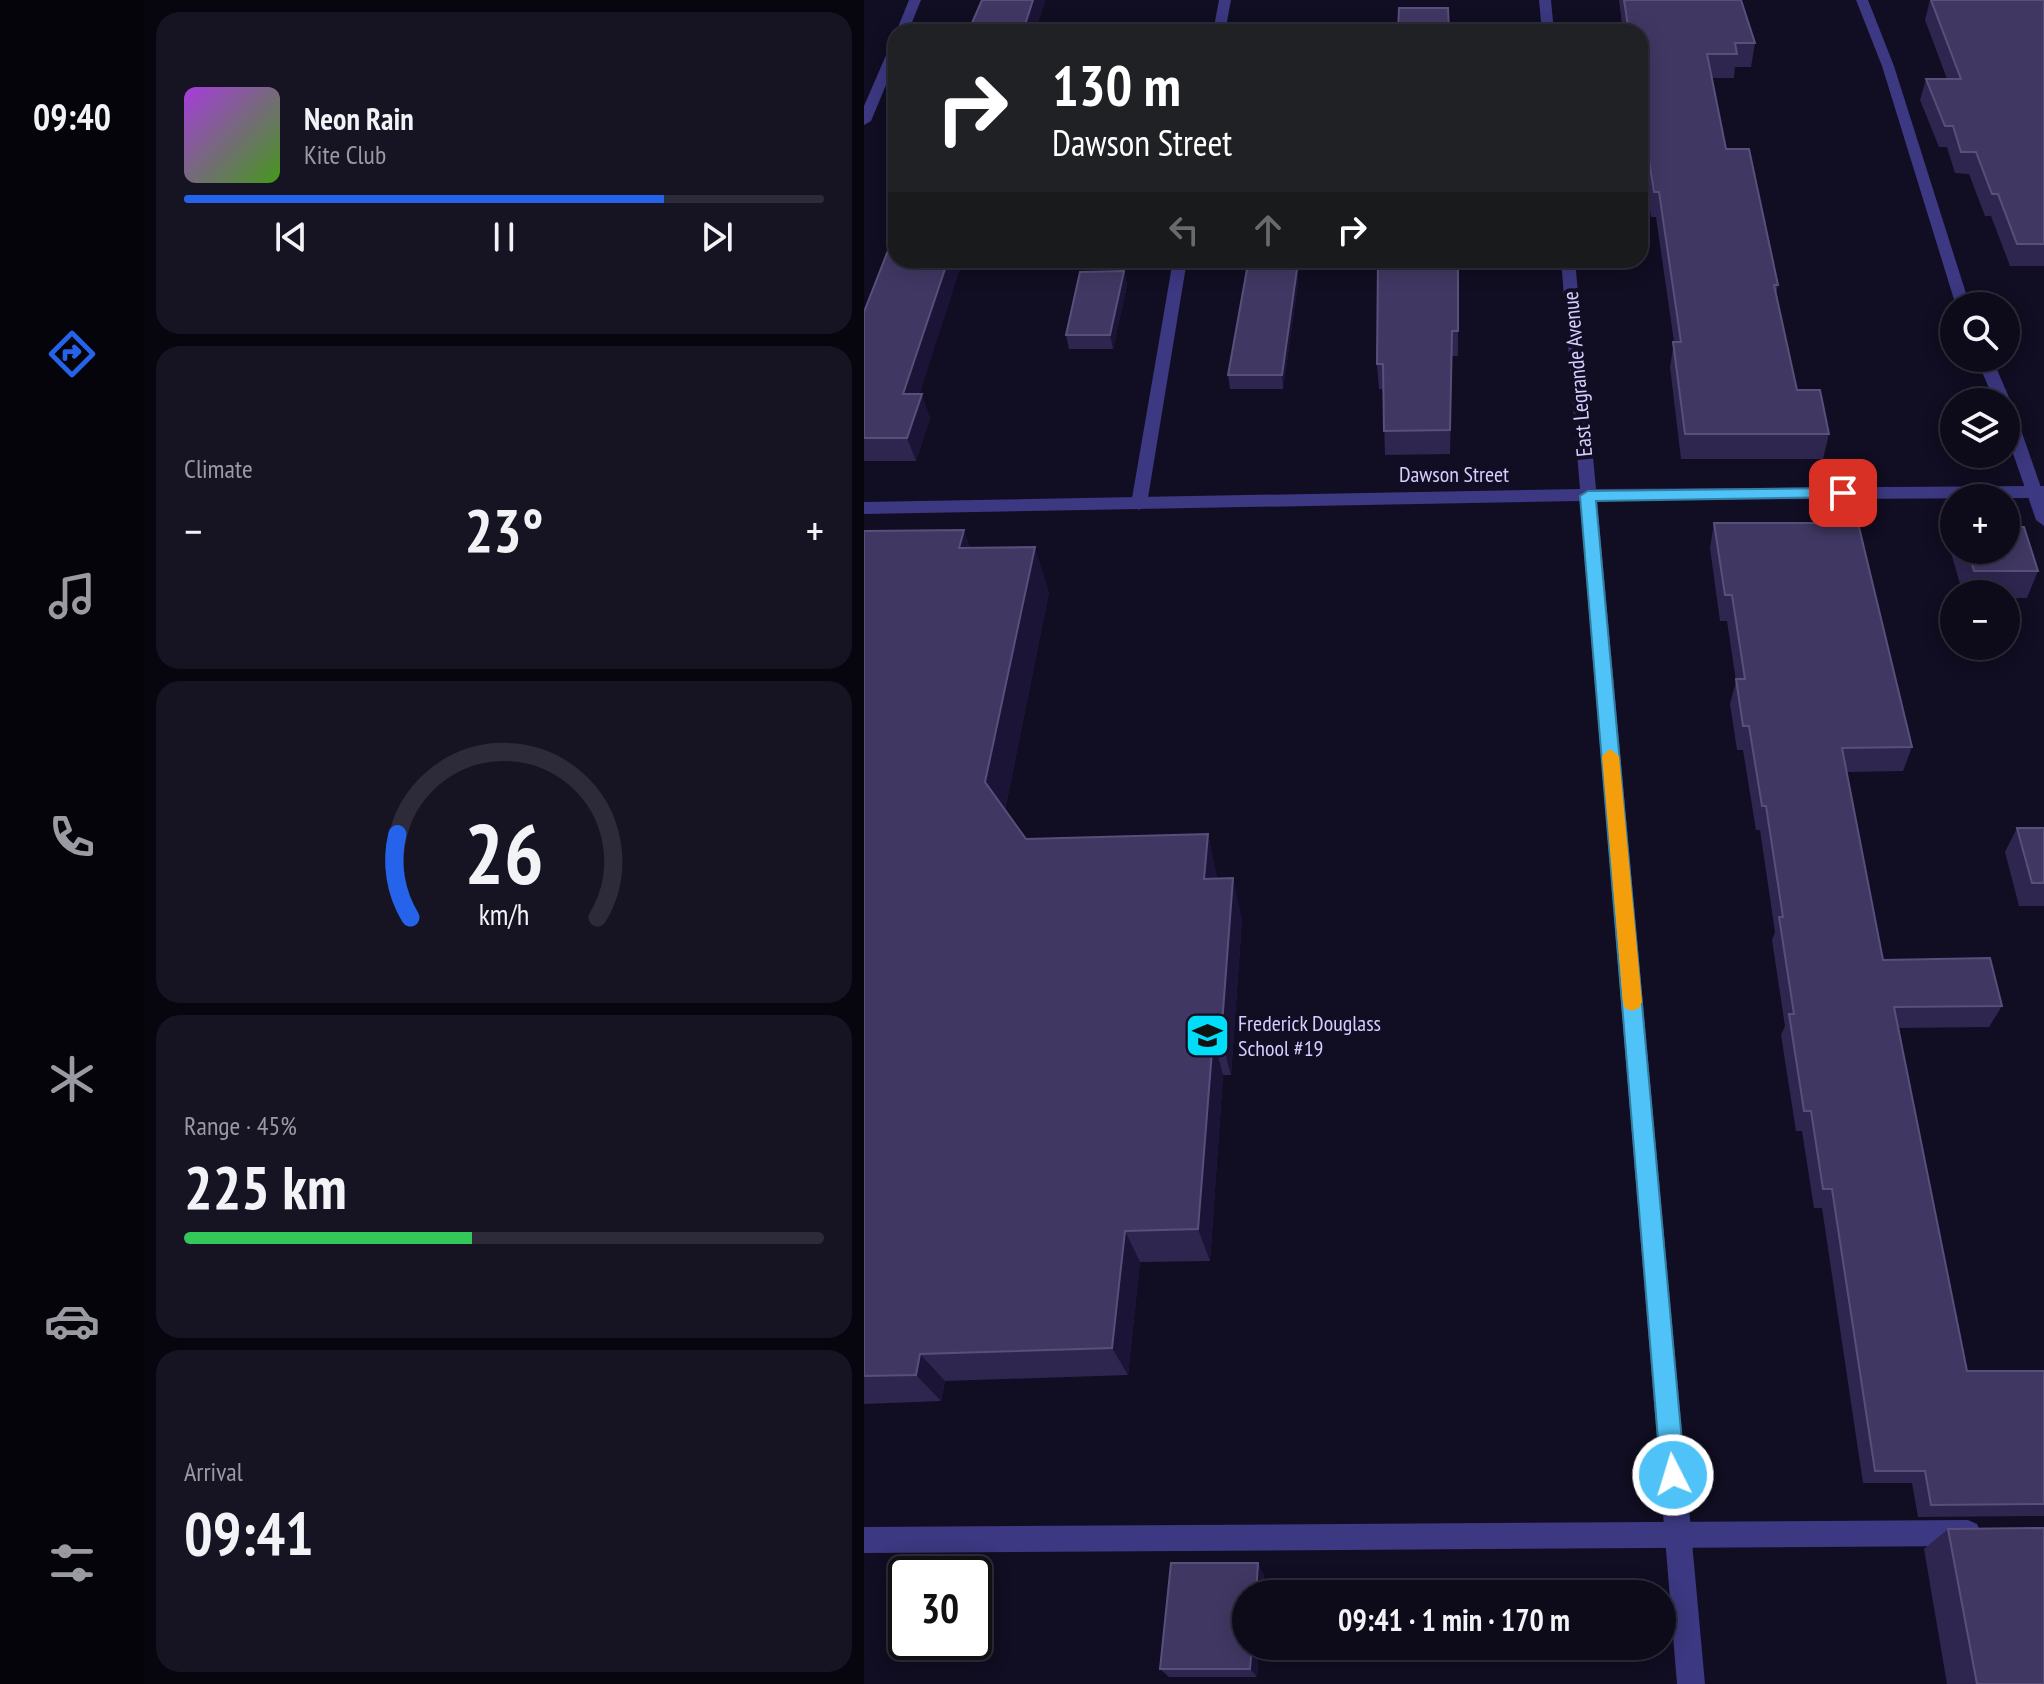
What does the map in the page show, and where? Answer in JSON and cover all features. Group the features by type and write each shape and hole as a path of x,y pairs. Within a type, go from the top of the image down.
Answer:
{"street":[{"path":"905,24 915,0"},
{"path":"1220,24 1225,0"},
{"path":"1545,0 1547,24"},
{"path":"1862,0 1888,66 1959,292"},
{"path":"864,121 888,65"},
{"path":"1139,504 1179,268"},
{"name":"East Legrande Avenue","path":"1569,268 1691,1684"},
{"path":"2020,445 2039,492 2044,520"},
{"name":"Dawson Street","path":"864,508 1416,496 2039,492"},
{"path":"864,1540 1996,1532"}],"building":[{"path":"982,0 1033,0 1025,24 972,24"},
{"path":"1624,0 1741,0 1755,43 1735,43 1737,54 1707,54 1726,149 1749,149 1797,390 1820,390 1829,434 1685,434 1673,342 1681,342 1659,192 1654,192 1648,154 1648,24 1628,24"},
{"path":"1931,0 2044,0 2044,244 2017,244 1998,194 1992,194 1976,152 1961,152 1953,126 1945,126 1926,79 1961,79"},
{"path":"1399,8 1448,8 1449,24 1398,24"},
{"path":"888,250 888,268 945,268 903,394 922,394 907,438 864,438 864,312"},
{"path":"1378,268 1458,268 1458,331 1452,331 1450,430 1384,431 1383,364 1377,364"},
{"path":"1247,269 1297,269 1282,375 1228,375"},
{"path":"1124,271 1110,335 1066,335 1080,272"},
{"path":"1714,523 1858,523 1912,747 1842,748 1883,960 1990,958 2002,1006 1894,1007 1967,1371 2044,1371 2044,1504 1931,1505 1925,1471 1875,1471 1832,1189 1823,1189 1811,1111 1804,1111 1789,1014 1794,1014 1779,917 1783,917 1766,806 1762,806 1749,726 1743,726 1736,679 1745,679 1732,595 1725,595"},
{"path":"2020,527 2024,527 2038,571 1974,571 1972,564 2020,564"},
{"path":"964,530 959,548 1035,547 985,782 1026,839 1208,834 1204,879 1233,878 1221,1038 1213,1038 1198,1229 1125,1231 1112,1348 920,1354 916,1375 864,1376 864,531"},
{"path":"2017,828 2044,828 2044,883 2032,883"},
{"path":"2044,1528 2044,1684 1977,1684 1948,1529"},
{"path":"1171,1563 1258,1563 1257,1580 1232,1580 1232,1660 1251,1660 1250,1669 1160,1669"}],"slow traffic":[{"path":"1610,756 1632,1002"}],"place":[{"name":"Frederick Douglass School #19","path":"1207,1036"}],"route":[{"path":"1673,1475 1588,496 1843,493"}]}
